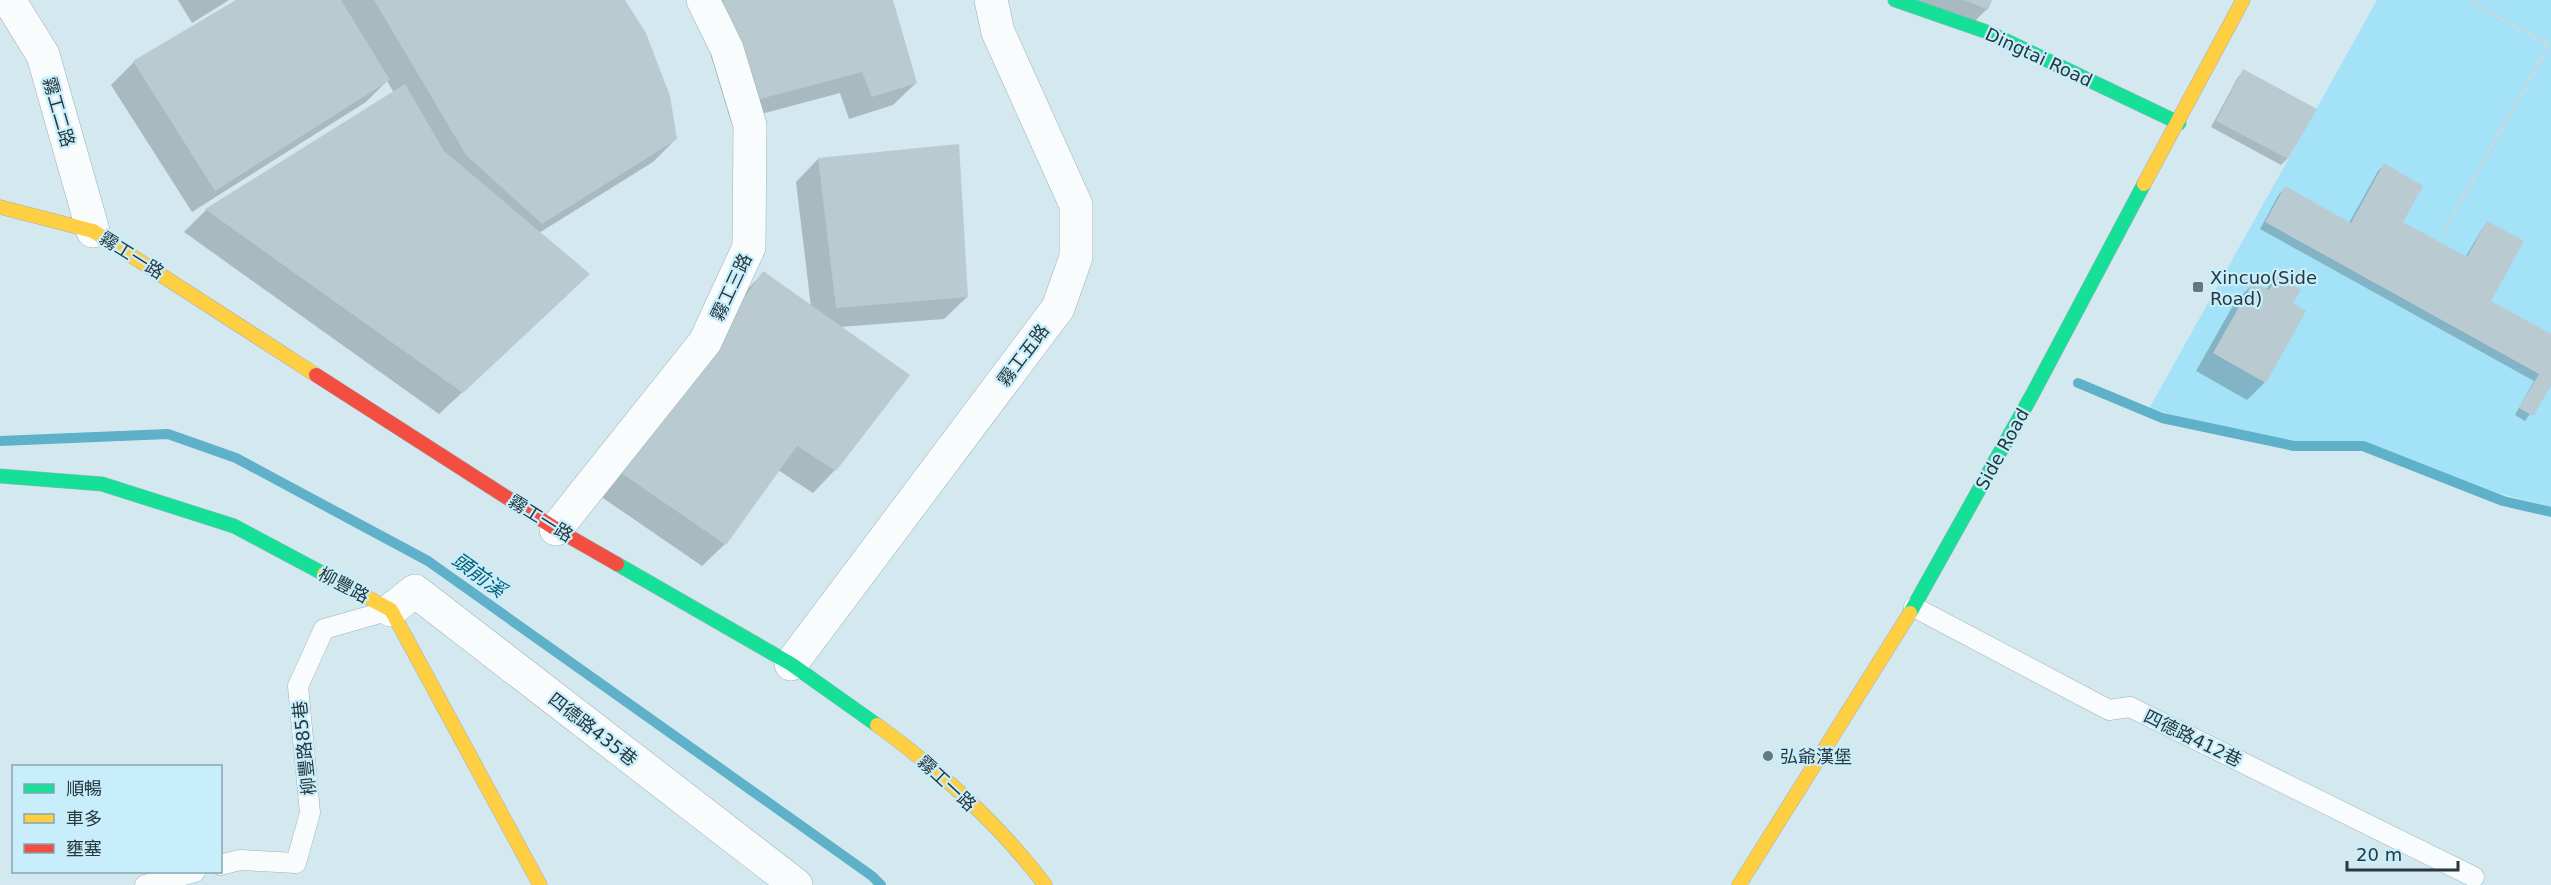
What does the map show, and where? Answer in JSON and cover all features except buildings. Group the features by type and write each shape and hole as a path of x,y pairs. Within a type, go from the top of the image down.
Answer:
{"street":[{"name":"霧工二路","path":"9,0 43,55 93,231"},
{"name":"霧工三路","path":"556,529 705,342 749,247 750,124 727,49 703,0"},
{"name":"霧工五路","path":"791,664 1058,308 1076,257 1076,205 998,32 991,0"},
{"name":"Dingtai Road","path":"1895,0 1990,33 2179,123"},
{"name":"Side Road","path":"1739,885 1914,607 2032,395 2243,0"},
{"name":"霧工一路","path":"0,207 93,231 556,529 791,664 912,750 1018,849 1045,885"},
{"name":"柳豐路","path":"0,476 102,484 234,526 391,610 540,885"},
{"name":"四德路435巷","path":"391,610 415,591 796,885"}],"lane":[{"name":"四德路412巷","path":"1914,607 2109,710 2130,707 2474,877"},
{"name":"柳豐路85巷","path":"222,864 240,860 296,863 310,813 298,686 324,629 391,610"},
{"path":"145,885 191,873"}],"path":[{"path":"2444,231 2549,45 2468,0"}],"shaded area":[{"path":"2377,0 2551,0 2551,507 2486,490 2361,441 2284,442 2149,409"}],"waterway":[{"path":"2078,383 2162,418 2294,446 2363,446 2503,501 2551,512"},
{"name":"頭前溪","path":"0,441 168,434 236,458 428,561 872,876 881,885"}],"traffic: fast":[{"path":"1895,0 1990,33 2179,123"},
{"path":"1910,613 2032,395 2144,184"},
{"path":"0,476 102,484 234,526 324,574"},
{"path":"617,564 791,664 877,725"}],"traffic: slow":[{"path":"2144,184 2243,0"},
{"path":"0,207 93,231 316,375"},
{"path":"324,574 391,610 540,885"},
{"path":"1739,885 1910,613"},
{"path":"877,725 967,799 1009,841 1045,885"}],"traffic: jam":[{"path":"316,375 556,529 617,564"}],"place":[{"name":"Xincuo(Side Road)","path":"2198,287"},
{"name":"弘爺漢堡","path":"1768,756"}]}
